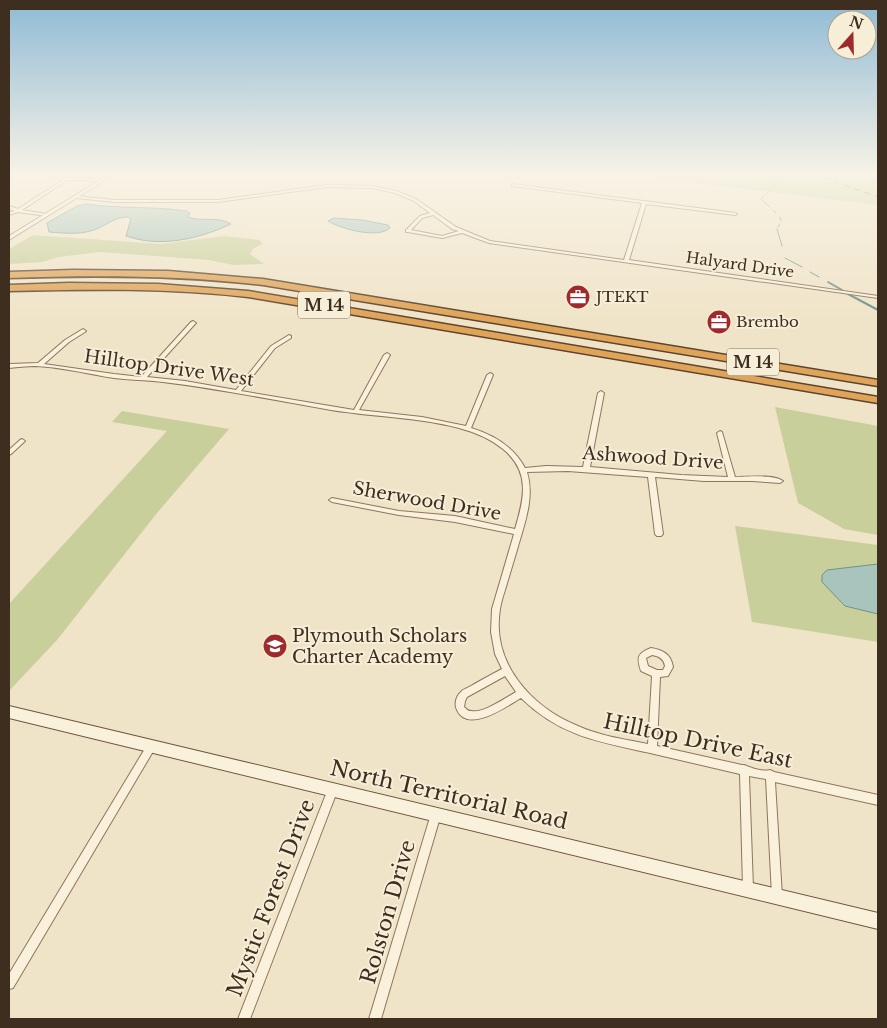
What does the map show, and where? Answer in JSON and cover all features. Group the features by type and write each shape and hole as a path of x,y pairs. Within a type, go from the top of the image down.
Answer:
{"highway":[{"name":"M 14","path":"9,275 60,272 140,272 246,280 878,383"},
{"name":"M 14","path":"9,288 116,285 233,292 298,301 878,400"},
{"path":"628,341 878,375"},
{"path":"656,362 878,408"}],"main road":[{"name":"North Territorial Road","path":"9,712 748,888 878,921"}],"street":[{"path":"9,238 35,222"},
{"path":"416,222 408,231 442,237 461,232"},
{"name":"Halyard Drive","path":"446,222 461,232 501,244 878,298"},
{"path":"626,262 638,222"},
{"path":"142,378 193,323"},
{"path":"40,364 67,340 83,331"},
{"path":"237,392 273,347 289,337"},
{"path":"356,411 387,355"},
{"name":"Hilltop Drive West","path":"9,366 40,364 237,392 325,407"},
{"path":"468,429 490,375"},
{"path":"586,470 601,393"},
{"name":"Hilltop Drive East","path":"325,407 388,414 468,429 486,436 503,446 514,456 523,470 528,493 496,609 494,624 496,646 506,672 522,692 545,713 572,729 595,737 770,774 878,800"},
{"path":"720,433 732,478"},
{"path":"9,453 22,441"},
{"name":"Ashwood Drive","path":"523,470 553,468 704,479 758,478 780,481"},
{"path":"651,475 659,534"},
{"name":"Sherwood Drive","path":"332,500 399,513 455,518 518,532"},
{"path":"506,672 464,694 460,700 460,708 463,713 470,716 479,716 522,692"},
{"path":"652,749 656,674"},
{"path":"9,984 152,746"},
{"path":"744,769 748,888"},
{"path":"770,774 777,896"},
{"name":"Mystic Forest Drive","path":"244,1019 333,789"},
{"name":"Rolston Drive","path":"375,1019 436,814"}],"green space":[{"path":"33,235 161,244 224,236 260,240 262,244 253,249 250,254 264,264 233,265 209,260 100,252 59,257 42,262 9,264 9,249"},
{"path":"775,407 878,426 878,535 844,529 798,503"},
{"path":"122,411 229,429 157,513 57,640 9,691 9,604 167,431 112,422"},
{"path":"735,526 878,545 878,642 752,622"}],"water":[{"path":"110,222 83,233 49,232 47,223"},
{"path":"130,222 226,222 231,224 193,238 179,240 152,241 126,236"},
{"path":"330,222 372,222 388,225 390,228 377,233 369,233 359,232"},
{"path":"878,564 878,614 845,606 822,582 822,575 827,570"}],"waterway":[{"path":"777,229 782,246"},
{"path":"785,258 802,267"},
{"path":"810,272 819,277"},
{"path":"828,282 842,290"},
{"path":"848,294 878,310"}],"place":[{"name":"JTEKT","path":"578,297"},
{"name":"Brembo","path":"719,322"},
{"name":"Plymouth Scholars Charter Academy","path":"275,646"}]}
